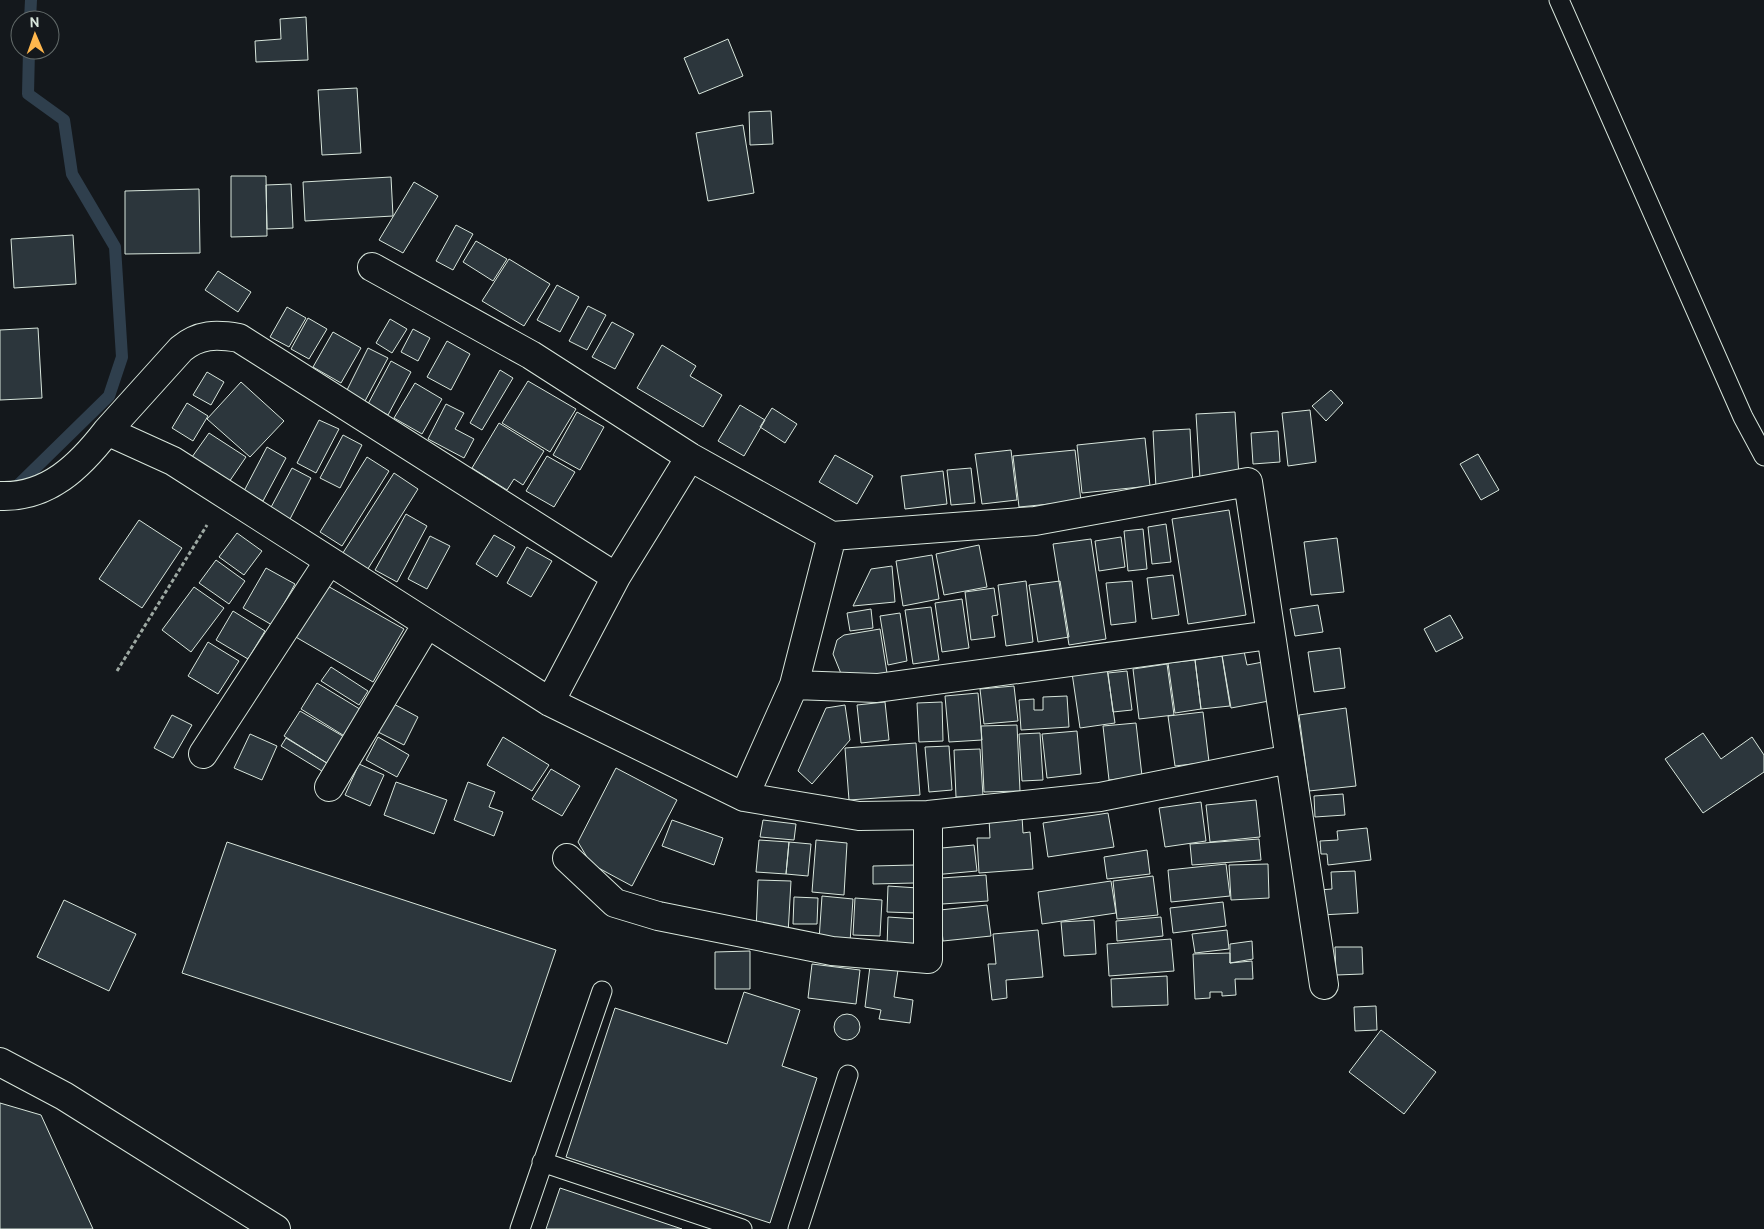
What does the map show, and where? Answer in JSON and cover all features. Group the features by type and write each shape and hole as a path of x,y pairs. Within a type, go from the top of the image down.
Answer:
{"street":[{"path":"372,267 531,355 690,457 832,536 1035,521 1248,482 1324,984"},
{"path":"0,496 11,496 54,484 86,458 107,431 192,340 221,334 239,338 616,577"},
{"path":"107,431 173,462 550,702 744,797 859,816 928,815 1100,796 1290,759"},
{"path":"550,702 616,577 690,457"},
{"path":"744,797 794,686 832,536"},
{"path":"204,754 329,561"},
{"path":"329,788 427,624"},
{"path":"794,686 877,688 1270,635"},
{"path":"567,858 615,903 658,916 832,951 928,959 928,815"},
{"path":"0,1062 64,1096 276,1229"}],"lane":[{"path":"1559,0 1743,417 1764,456"},
{"path":"520,1229 602,991"},
{"path":"798,1229 848,1075"},
{"path":"542,1162 742,1229"}],"path":[{"path":"117,671 225,495"}],"building":[{"path":"306,17 308,60 256,62 255,41 281,39 280,19"},
{"path":"728,39 743,76 699,94 684,58"},
{"path":"357,88 361,153 322,155 318,90"},
{"path":"771,111 773,144 750,145 749,112"},
{"path":"743,125 754,193 708,201 696,133"},
{"path":"231,176 266,176 267,236 231,237"},
{"path":"391,177 393,216 305,221 303,182"},
{"path":"414,182 438,196 403,253 379,240"},
{"path":"291,184 293,228 267,229 266,185"},
{"path":"199,189 200,253 125,254 125,191"},
{"path":"456,225 473,234 453,270 436,261"},
{"path":"73,235 76,284 14,288 11,239"},
{"path":"476,241 507,259 493,281 463,262"},
{"path":"509,259 550,284 524,326 482,301"},
{"path":"218,271 251,292 238,312 205,290"},
{"path":"557,285 579,297 560,332 537,320"},
{"path":"588,306 606,315 587,350 569,341"},
{"path":"287,307 306,318 289,347 270,337"},
{"path":"308,318 327,329 309,359 291,349"},
{"path":"390,319 407,329 392,353 376,343"},
{"path":"612,322 634,334 615,369 592,357"},
{"path":"38,328 42,398 0,400 0,330"},
{"path":"413,329 430,338 418,361 401,352"},
{"path":"333,332 361,348 341,383 313,367"},
{"path":"447,341 470,354 451,390 427,377"},
{"path":"662,345 696,366 690,376 722,395 703,427 637,388"},
{"path":"368,348 388,358 365,401 346,392"},
{"path":"391,361 411,372 388,415 368,404"},
{"path":"500,370 513,378 482,430 470,423"},
{"path":"207,372 224,382 211,405 193,395"},
{"path":"528,381 576,409 550,452 502,423"},
{"path":"241,382 284,421 250,457 207,419"},
{"path":"415,383 442,399 422,434 394,418"},
{"path":"1331,390 1343,403 1326,421 1312,406"},
{"path":"187,403 208,416 193,441 172,428"},
{"path":"446,404 464,413 455,429 474,439 464,458 428,439"},
{"path":"740,405 765,420 744,456 718,441"},
{"path":"772,408 797,424 785,443 760,427"},
{"path":"1310,410 1316,462 1288,466 1282,413"},
{"path":"577,412 604,427 580,470 553,455"},
{"path":"1235,412 1239,477 1200,479 1196,414"},
{"path":"319,420 339,429 316,473 297,463"},
{"path":"499,423 544,451 523,485 514,479 507,490 472,468"},
{"path":"1190,429 1193,486 1156,488 1153,431"},
{"path":"1278,431 1280,462 1253,464 1251,433"},
{"path":"209,433 246,457 229,482 192,457"},
{"path":"343,435 362,445 340,488 320,478"},
{"path":"1145,438 1150,486 1082,493 1077,445"},
{"path":"267,447 286,458 263,501 244,491"},
{"path":"1011,450 1017,500 982,504 975,454"},
{"path":"1075,450 1081,501 1019,507 1013,456"},
{"path":"1478,454 1499,490 1481,500 1460,464"},
{"path":"835,455 873,476 857,504 819,482"},
{"path":"547,456 575,472 554,507 526,491"},
{"path":"367,457 389,471 342,546 320,532"},
{"path":"292,468 311,478 289,521 269,511"},
{"path":"971,468 975,503 951,505 947,470"},
{"path":"943,471 947,504 905,509 901,476"},
{"path":"394,473 418,489 364,575 339,559"},
{"path":"1229,510 1246,615 1188,624 1172,519"},
{"path":"406,514 427,526 397,582 375,570"},
{"path":"139,520 182,548 142,608 99,579"},
{"path":"1166,524 1171,562 1152,564 1148,527"},
{"path":"1143,529 1147,569 1128,571 1124,531"},
{"path":"237,533 262,551 244,575 219,557"},
{"path":"494,535 515,547 497,577 476,564"},
{"path":"430,536 450,546 427,589 408,579"},
{"path":"1121,537 1125,567 1099,571 1095,541"},
{"path":"1337,538 1344,592 1311,595 1304,542"},
{"path":"1091,539 1106,639 1069,645 1053,544"},
{"path":"979,545 987,587 944,595 936,554"},
{"path":"527,547 552,561 531,597 507,583"},
{"path":"932,555 939,599 903,606 896,561"},
{"path":"216,560 245,581 229,604 199,583"},
{"path":"892,566 895,602 853,606 871,569"},
{"path":"266,568 295,584 272,625 243,608"},
{"path":"1173,575 1179,615 1152,619 1147,578"},
{"path":"1026,581 1033,642 1006,646 998,585"},
{"path":"1060,581 1069,637 1038,642 1029,585"},
{"path":"1132,581 1136,622 1111,625 1106,583"},
{"path":"324,584 404,629 373,682 294,636"},
{"path":"194,587 224,608 191,652 162,630"},
{"path":"994,588 998,615 992,616 995,637 971,640 965,592"},
{"path":"962,599 969,648 942,652 935,603"},
{"path":"1318,605 1323,632 1295,636 1290,609"},
{"path":"931,607 939,660 913,664 905,610"},
{"path":"871,609 873,628 850,631 847,613"},
{"path":"233,611 265,631 248,659 216,640"},
{"path":"900,613 907,661 888,665 880,616"},
{"path":"1450,615 1463,638 1436,652 1424,629"},
{"path":"880,629 887,673 856,678 842,676 833,654 837,640 844,635"},
{"path":"208,642 239,661 218,694 188,676"},
{"path":"1340,648 1345,688 1314,692 1308,652"},
{"path":"1244,651 1247,665 1263,662 1269,701 1231,708 1222,655"},
{"path":"1222,656 1230,706 1201,709 1195,660"},
{"path":"1195,660 1201,709 1175,713 1168,663"},
{"path":"1106,662 1115,723 1080,728 1072,673"},
{"path":"1167,664 1174,715 1139,719 1133,669"},
{"path":"331,667 368,691 359,705 321,681"},
{"path":"1127,671 1132,710 1113,712 1108,673"},
{"path":"317,683 363,711 346,737 301,709"},
{"path":"1014,686 1018,721 984,724 980,689"},
{"path":"978,693 982,740 949,742 945,696"},
{"path":"1067,696 1069,727 1021,730 1019,700 1034,699 1034,710 1043,710 1043,697"},
{"path":"390,702 418,717 404,745 376,731"},
{"path":"885,702 889,740 861,743 857,705"},
{"path":"942,702 943,741 919,742 917,703"},
{"path":"845,705 850,740 812,784 798,771 826,708"},
{"path":"1346,708 1356,786 1309,791 1299,715"},
{"path":"300,711 346,738 330,765 284,736"},
{"path":"1203,712 1209,762 1175,766 1168,716"},
{"path":"172,715 192,725 173,758 154,748"},
{"path":"1136,723 1142,776 1109,780 1103,726"},
{"path":"1017,725 1020,791 984,792 981,726"},
{"path":"1077,731 1081,774 1047,778 1042,734"},
{"path":"1040,733 1043,780 1022,781 1019,734"},
{"path":"1703,733 1721,759 1752,737 1764,755 1764,772 1703,813 1665,759"},
{"path":"250,734 277,746 262,780 234,768"},
{"path":"378,737 409,755 397,777 366,760"},
{"path":"503,737 549,765 532,791 487,765"},
{"path":"286,738 330,765 325,773 281,746"},
{"path":"916,743 920,795 849,800 845,748"},
{"path":"949,746 952,790 929,792 925,747"},
{"path":"980,749 983,796 956,797 954,750"},
{"path":"359,764 384,775 370,806 345,795"},
{"path":"616,768 677,800 632,886 591,864 578,842"},
{"path":"551,769 580,786 562,816 532,799"},
{"path":"396,782 447,800 434,834 384,815"},
{"path":"468,782 495,792 489,807 503,812 494,836 454,820"},
{"path":"1343,794 1345,815 1315,817 1314,796"},
{"path":"1256,800 1260,837 1210,842 1206,805"},
{"path":"1201,802 1206,841 1165,847 1159,808"},
{"path":"1108,813 1114,847 1048,857 1043,823"},
{"path":"1022,816 1023,833 1030,832 1033,869 979,873 977,838 990,838 989,818"},
{"path":"672,820 723,838 714,865 662,846"},
{"path":"763,820 796,824 794,840 760,837"},
{"path":"1367,828 1371,860 1328,865 1327,854 1321,854 1320,841 1338,840 1337,831"},
{"path":"1259,839 1261,860 1192,865 1190,844"},
{"path":"759,840 789,842 786,874 756,872"},
{"path":"816,840 847,843 844,895 812,892"},
{"path":"227,842 556,950 511,1082 182,973"},
{"path":"789,842 811,844 808,876 786,874"},
{"path":"974,845 977,871 933,875 931,849"},
{"path":"1147,850 1150,874 1107,879 1104,857"},
{"path":"1226,864 1230,896 1171,902 1168,870"},
{"path":"1268,864 1269,898 1231,900 1229,865"},
{"path":"914,865 914,883 873,884 873,866"},
{"path":"1355,871 1358,913 1321,915 1319,890 1332,889 1331,872"},
{"path":"986,875 988,901 942,904 941,878"},
{"path":"1153,876 1158,915 1117,919 1113,881"},
{"path":"758,880 791,881 788,934 756,932"},
{"path":"1111,881 1116,913 1042,924 1038,892"},
{"path":"888,886 918,888 917,913 887,912"},
{"path":"822,896 853,899 850,942 819,940"},
{"path":"794,897 818,898 817,924 793,924"},
{"path":"855,898 882,900 880,936 853,935"},
{"path":"64,900 136,934 109,991 37,957"},
{"path":"1223,902 1226,926 1173,933 1170,908"},
{"path":"987,905 991,936 943,941 940,910"},
{"path":"888,917 917,919 916,948 887,947"},
{"path":"1161,917 1163,936 1117,941 1116,921"},
{"path":"1094,920 1096,954 1064,956 1061,922"},
{"path":"1038,930 1043,977 1006,980 1007,998 992,1000 988,964 996,964 993,934"},
{"path":"1227,930 1229,949 1195,953 1192,934"},
{"path":"1171,939 1174,971 1109,976 1107,944"},
{"path":"1252,941 1253,959 1230,963 1230,944"},
{"path":"1335,947 1362,947 1363,974 1336,975"},
{"path":"750,951 750,989 715,989 715,952"},
{"path":"1230,953 1230,963 1252,961 1253,979 1235,979 1236,995 1222,996 1222,992 1210,992 1210,998 1195,999 1193,954"},
{"path":"812,964 860,970 856,1004 808,998"},
{"path":"870,966 898,970 894,997 913,1000 910,1023 879,1019 881,1010 865,1007"},
{"path":"1167,976 1168,1005 1112,1007 1111,979"},
{"path":"744,992 800,1010 782,1066 817,1078 770,1223 566,1157 615,1008 727,1044"},
{"path":"1376,1006 1377,1030 1355,1031 1354,1007"},
{"path":"847,1014 856,1018 860,1027 856,1036 847,1040 838,1036 834,1027 838,1018"},
{"path":"1381,1030 1436,1072 1404,1114 1349,1072"},
{"path":"0,1103 41,1115 93,1229 0,1229"},
{"path":"560,1188 682,1229 546,1229"}],"waterway":[{"path":"30,10 31,0"},
{"path":"14,489 109,396 122,357 115,247 72,174 64,120 28,94 29,60"}]}
